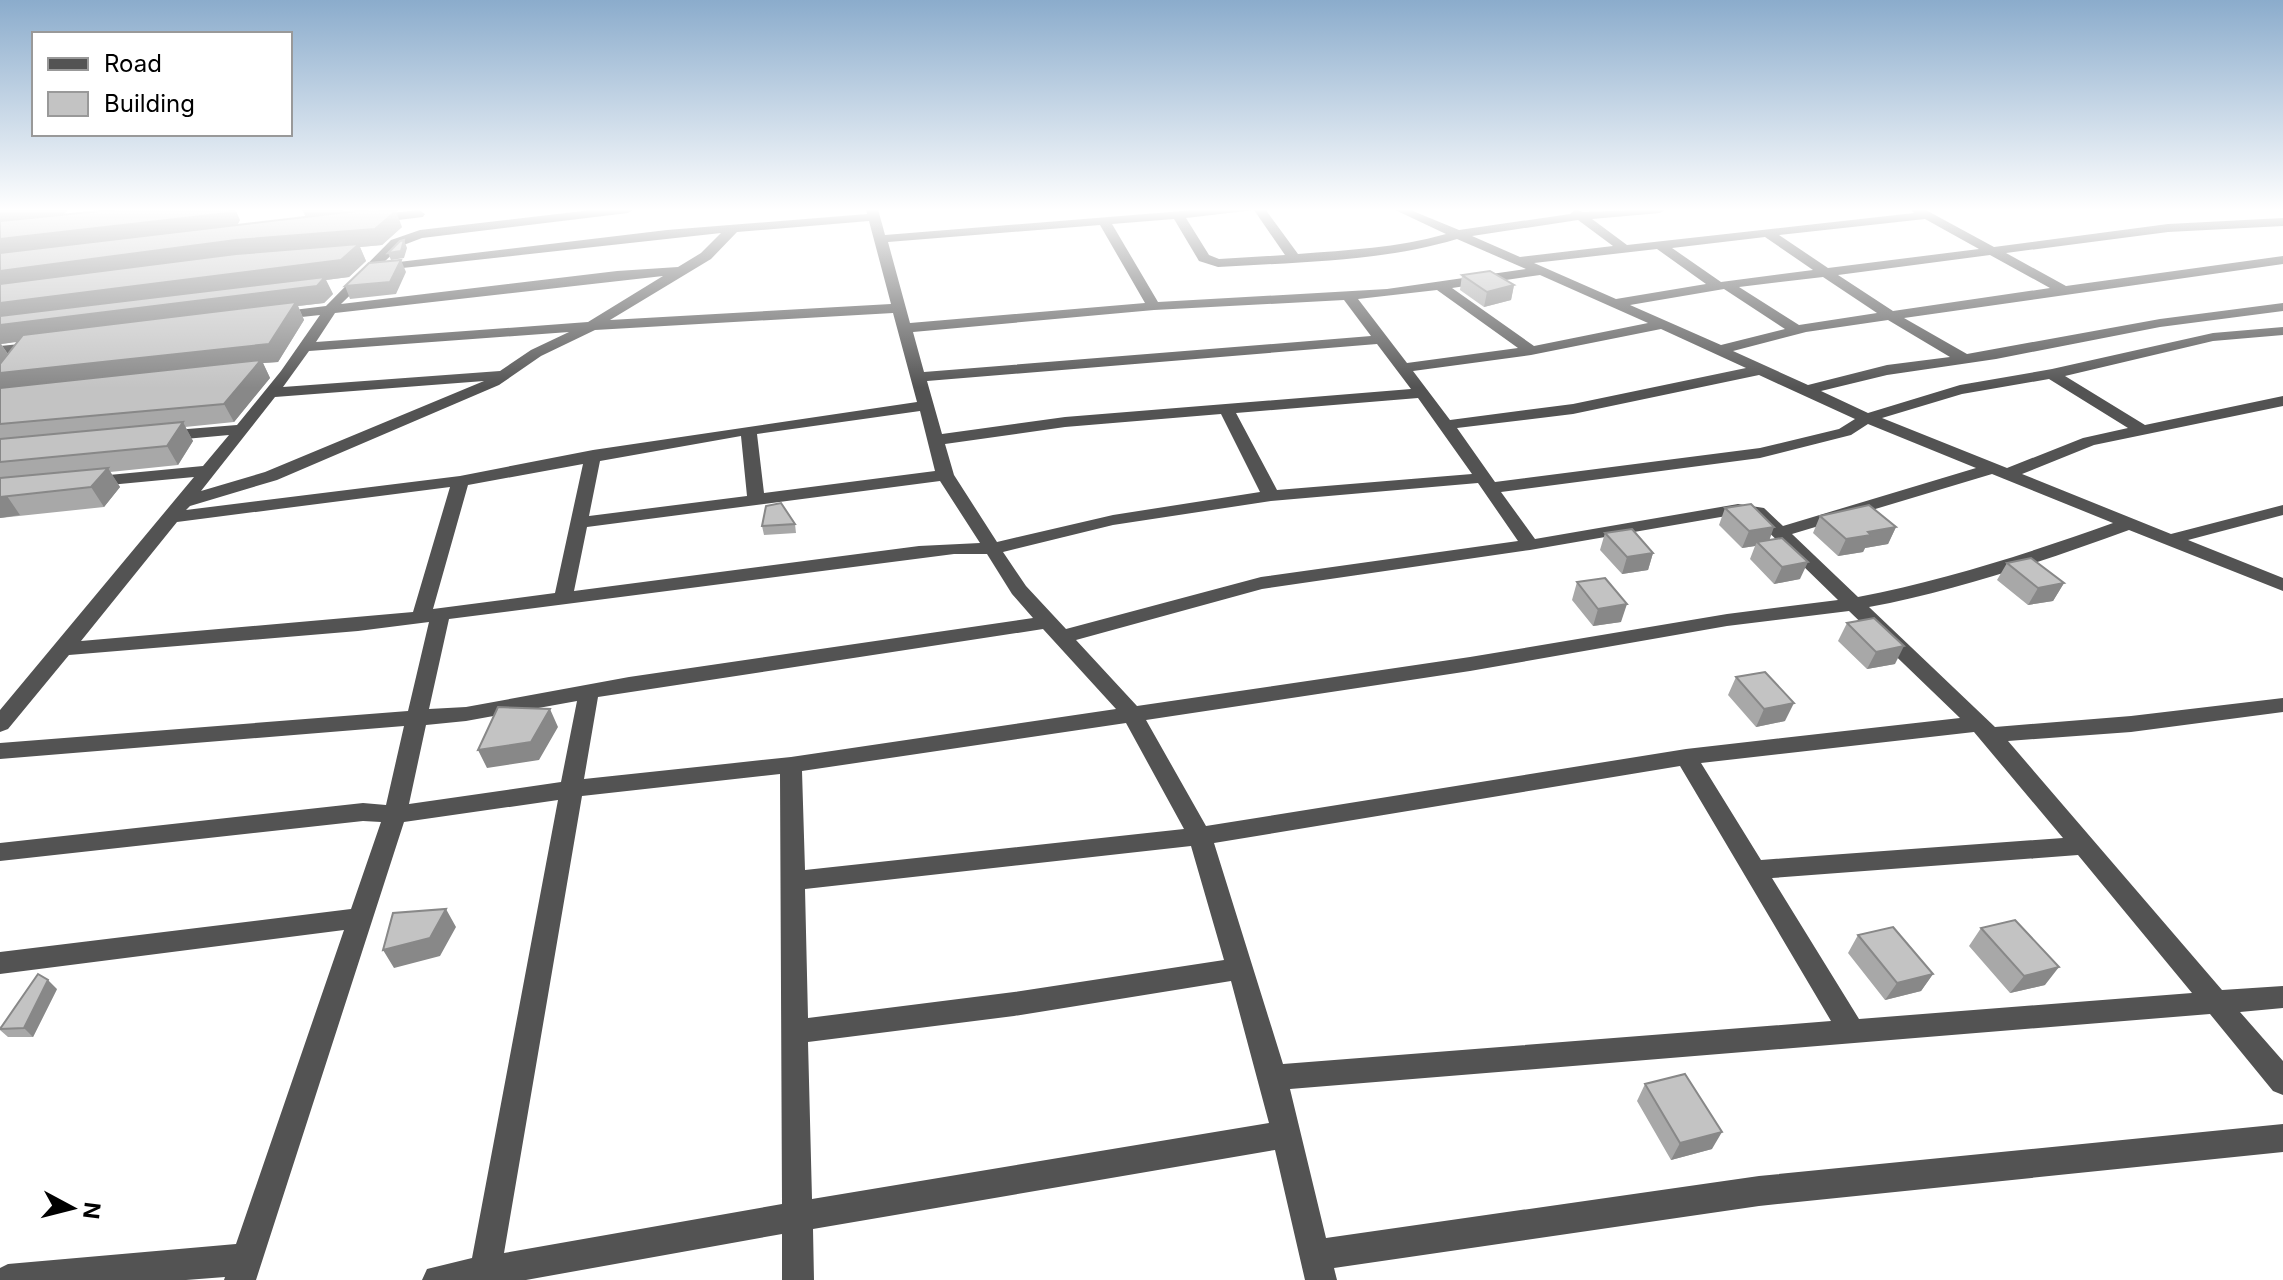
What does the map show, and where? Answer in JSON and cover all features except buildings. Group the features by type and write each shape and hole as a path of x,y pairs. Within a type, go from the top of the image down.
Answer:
{"street":[{"path":"0,724 271,393 330,309 370,269"},
{"path":"183,502 271,476 451,402 506,375 536,353 588,328 686,269"},
{"path":"889,269 945,475 1019,590 1133,715 1200,836 1273,1078 1318,1268 1759,1191 2283,1138"},
{"path":"1132,269 1154,306"},
{"path":"1536,269 1867,418 2283,585"},
{"path":"1696,269 1796,330"},
{"path":"1818,269 1889,315 2004,382"},
{"path":"1615,303 1864,269"},
{"path":"2024,269 2064,290"},
{"path":"1719,350 1796,330 2219,269"},
{"path":"254,318 617,275 683,271"},
{"path":"304,347 464,332 902,318 1154,306 1442,287 1542,271"},
{"path":"325,287 353,284"},
{"path":"1442,287 1531,351"},
{"path":"1347,294 1446,425 1530,545"},
{"path":"1807,390 1887,370 2160,323 2282,308"},
{"path":"1403,368 1531,351 1663,324"},
{"path":"63,649 430,616 919,552 991,549 1113,520 1271,496 1486,483 1760,453 1845,432 1867,418 1960,390 2052,374 2213,337 2283,331"},
{"path":"917,377 1382,339"},
{"path":"0,350 22,354 54,343"},
{"path":"260,371 290,368"},
{"path":"1446,425 1573,409 1759,370"},
{"path":"2052,374 2142,430"},
{"path":"271,393 506,375"},
{"path":"936,440 1065,422 1422,393"},
{"path":"1781,532 2001,471 2089,441 2283,401"},
{"path":"172,517 460,481 593,455 924,406"},
{"path":"1226,409 1271,496"},
{"path":"149,438 242,429"},
{"path":"748,430 756,499"},
{"path":"563,599 593,455"},
{"path":"73,483 208,471"},
{"path":"579,523 945,475"},
{"path":"8,1280 243,1270 395,815 418,716 430,616 460,481"},
{"path":"0,751 466,714 589,691 1055,629 1261,583 1530,545 1738,509 1758,512 1781,532 1983,729 2283,1082"},
{"path":"2168,540 2283,510"},
{"path":"0,852 363,812 395,815 573,789 791,765 1470,664 1727,620 1854,604 1911,593 2025,561 2128,524"},
{"path":"485,1272 589,691"},
{"path":"792,881 1200,836 1686,757 1983,729 2131,724 2283,705"},
{"path":"1686,757 1853,1033"},
{"path":"791,765 798,1280"},
{"path":"1754,870 2081,846"},
{"path":"0,963 361,918"},
{"path":"794,1032 1014,1004 1241,968"},
{"path":"1273,1078 2283,997"},
{"path":"440,1280 1287,1134"}]}
